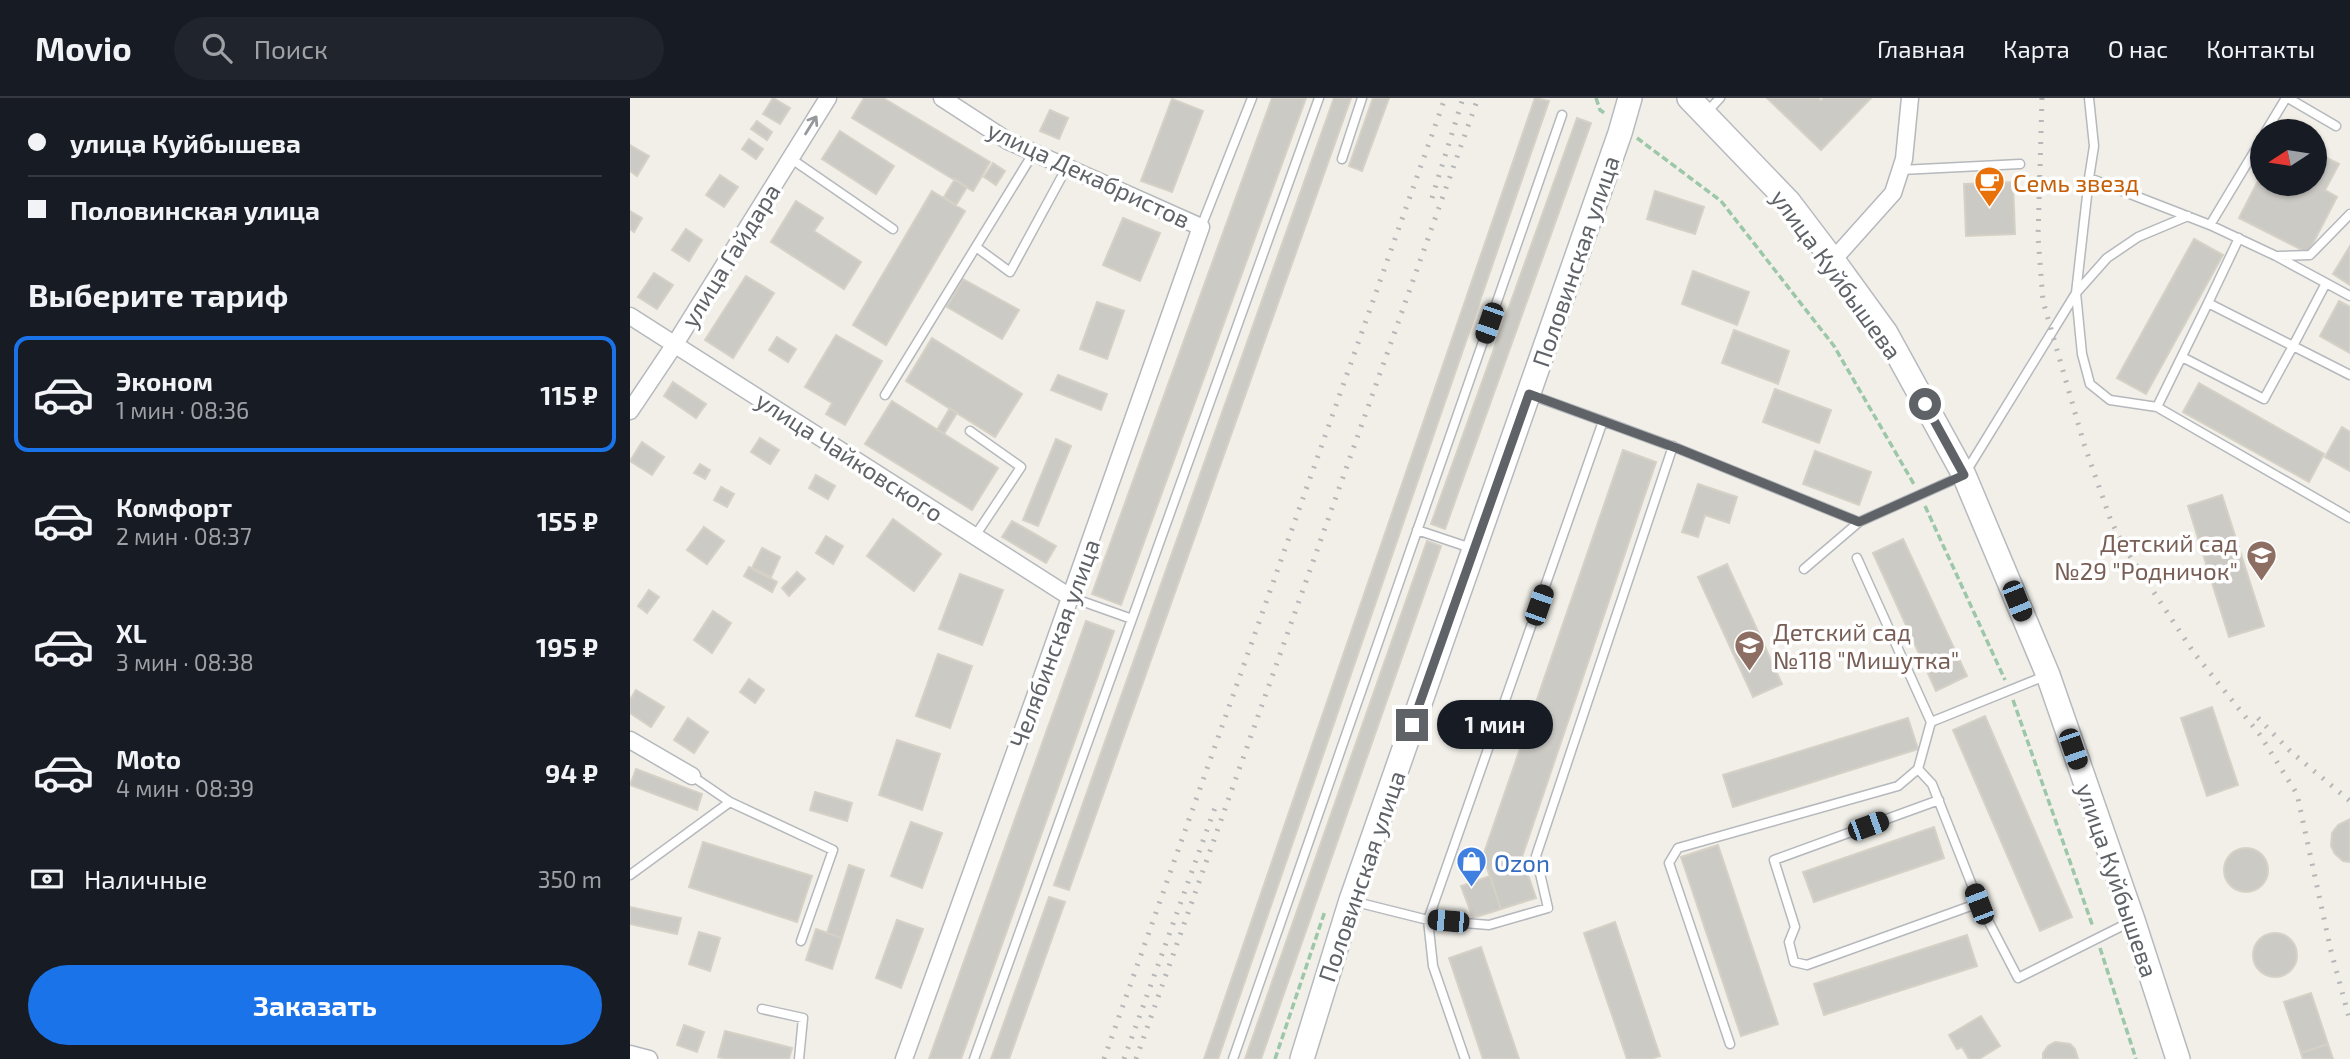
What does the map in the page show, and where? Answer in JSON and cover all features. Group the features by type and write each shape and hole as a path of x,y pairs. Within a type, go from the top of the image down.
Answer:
{"main road":[{"name":"Половинская улица","path":"1302,1059 1351,900 1630,98"},
{"name":"улица Куйбышева","path":"1705,103 1789,202 1886,333 1964,475 2048,675 2178,1059"}],"street":[{"name":"улица Гайдара","path":"630,411 675,344 828,98"},
{"name":"улица Декабристов","path":"942,98 1008,141 1201,227"},
{"path":"1833,260 1893,193 1904,159 1910,98"},
{"name":"Челябинская улица","path":"904,1059 1201,227"},
{"name":"улица Чайковского","path":"630,316 1070,597"},
{"path":"630,740 691,776"},
{"path":"630,1054 649,1059"}],"lane":[{"path":"1201,227 1252,98"},
{"path":"974,1059 1319,98"},
{"path":"1342,159 1362,98"},
{"path":"2089,98 2094,146 2076,293 2081,354 2090,384 2110,400 2157,407 2350,518"},
{"path":"2274,119 2287,98 2336,126"},
{"path":"1233,1059 1562,115"},
{"path":"885,395 1034,152"},
{"path":"790,158 893,229"},
{"path":"2210,225 2250,159"},
{"path":"1901,170 2020,164"},
{"path":"976,247 1010,272 1067,167"},
{"path":"2089,178 2239,238 2350,296"},
{"path":"2276,256 2310,255 2350,214"},
{"path":"1804,569 1859,522 1964,475 2076,293 2107,258 2138,237 2188,216"},
{"path":"2157,407 2239,238"},
{"path":"2182,357 2264,399 2326,283"},
{"path":"2208,303 2350,375"},
{"path":"1529,394 1673,446 1859,522"},
{"path":"1465,1059 1433,966 1428,919 1603,421"},
{"path":"970,431 1021,467 975,536"},
{"path":"1351,900 1428,919 1489,925 1548,908 1536,856 1673,446"},
{"path":"1417,530 1474,550"},
{"path":"1730,1044 1669,863 1678,848 1898,786 1918,769 1931,722 1857,558"},
{"path":"1070,597 1132,619"},
{"path":"1931,722 2048,675"},
{"path":"1918,769 1932,784 1979,904 2018,978 2133,920"},
{"path":"691,776 730,802 833,850 801,941"},
{"path":"1939,800 1774,860 1795,927 1789,942 1794,962 1807,965 1979,904"},
{"path":"630,875 730,802"},
{"path":"762,1009 803,1018 799,1059"}],"path":[{"path":"1596,98 1600,110 1721,201 1834,346 1920,495 2010,690 2095,932"},
{"path":"2099,945 2136,1059"}],"building":[{"path":"773,98 790,108 780,124 763,114"},
{"path":"864,98 883,98 990,162 973,191 852,118"},
{"path":"1272,98 1306,98 1121,605 1092,594"},
{"path":"1334,98 1351,98 1069,890 1054,885"},
{"path":"1373,98 1389,98 1362,171 1349,166"},
{"path":"1535,98 1549,101 1218,1059 1204,1059"},
{"path":"1767,98 1818,98 1821,101 1824,98 1871,98 1821,150"},
{"path":"1172,99 1203,111 1172,192 1141,181"},
{"path":"1050,110 1068,118 1059,139 1040,131"},
{"path":"1577,118 1591,123 1445,529 1431,524"},
{"path":"757,121 772,132 767,140 751,129"},
{"path":"840,131 894,166 876,194 822,159"},
{"path":"749,139 763,149 756,159 742,149"},
{"path":"630,145 649,156 637,176 630,171"},
{"path":"2328,158 2339,164 2328,184"},
{"path":"993,163 1005,171 996,185 984,177"},
{"path":"720,175 738,187 724,207 706,195"},
{"path":"955,179 967,187 956,205 944,197"},
{"name":"Семь звезд","path":"2013,182 2015,234 1966,236 1964,184"},
{"path":"932,191 965,211 886,345 853,325"},
{"path":"1655,191 1704,207 1695,234 1647,219"},
{"path":"2328,192 2337,197 2308,253 2239,218 2250,196 2328,196"},
{"path":"796,201 823,218 814,231 861,262 844,289 771,242"},
{"path":"630,211 642,218 634,232 630,229"},
{"path":"1123,218 1160,233 1140,281 1103,265"},
{"path":"686,229 702,240 689,261 672,250"},
{"path":"2194,239 2223,255 2146,394 2117,378"},
{"path":"2350,246 2350,285 2333,274"},
{"path":"1693,271 1749,292 1737,325 1682,304"},
{"path":"654,273 673,285 657,309 638,297"},
{"path":"746,276 774,293 733,358 705,340"},
{"path":"963,279 1019,310 1002,339 947,307"},
{"path":"2339,301 2350,307 2350,353 2320,336"},
{"path":"1097,302 1124,311 1107,359 1080,349"},
{"path":"1734,330 1789,351 1778,384 1722,363"},
{"path":"836,335 882,361 845,425 826,414 832,403 805,387"},
{"path":"777,337 796,349 788,362 769,350"},
{"path":"932,338 1022,394 995,437 906,381"},
{"path":"1058,375 1107,394 1101,410 1051,390"},
{"path":"673,382 706,404 696,418 664,396"},
{"path":"2199,383 2324,454 2309,482 2183,412"},
{"path":"1775,389 1831,410 1819,443 1763,422"},
{"path":"892,401 998,468 972,510 865,444"},
{"path":"950,408 957,413 944,434 937,430"},
{"path":"2342,427 2350,432 2350,471 2325,457"},
{"path":"760,438 779,450 770,464 751,452"},
{"path":"1056,439 1071,446 1038,526 1023,520"},
{"path":"642,442 664,457 652,475 630,461"},
{"path":"1623,450 1656,462 1522,857 1536,898 1501,909 1483,856"},
{"path":"1815,451 1871,472 1859,505 1803,484"},
{"path":"700,464 710,470 705,479 694,473"},
{"path":"816,475 835,486 828,499 809,488"},
{"path":"1698,484 1737,497 1729,523 1705,515 1698,537 1682,532"},
{"path":"721,487 734,494 727,507 714,500"},
{"path":"2222,495 2264,626 2229,637 2188,506"},
{"path":"893,519 941,554 914,591 867,556"},
{"path":"1012,521 1056,546 1046,563 1002,537"},
{"path":"704,527 724,541 707,564 687,550"},
{"path":"826,536 843,546 833,564 816,553"},
{"path":"1903,539 1967,676 1936,691 1873,553"},
{"path":"1427,541 1441,546 1261,1059 1245,1059"},
{"path":"762,548 780,557 771,577 752,568"},
{"path":"1727,564 1782,684 1753,697 1698,577"},
{"path":"749,567 777,582 772,592 744,576"},
{"path":"797,572 805,579 789,596 782,588"},
{"path":"960,574 1003,590 982,645 939,629"},
{"path":"649,590 659,597 647,613 638,606"},
{"path":"713,611 731,623 712,653 694,640"},
{"path":"1086,621 1114,631 961,1059 929,1059"},
{"path":"938,654 972,666 950,728 916,716"},
{"path":"749,679 764,690 755,703 740,692"},
{"path":"636,690 664,707 651,727 630,713 630,700"},
{"path":"2212,707 2238,785 2207,796 2181,718"},
{"path":"1985,716 2072,917 2040,931 1953,730"},
{"path":"688,718 708,732 694,753 674,740"},
{"path":"1908,718 1918,749 1733,807 1723,775"},
{"path":"897,740 940,754 922,810 879,795"},
{"path":"636,769 702,794 697,810 630,785"},
{"path":"815,792 852,803 847,821 810,810"},
{"path":"2350,819 2350,862 2343,861 2331,846 2332,833 2338,825"},
{"path":"911,822 942,833 922,888 891,876"},
{"path":"1934,827 1944,858 1814,902 1803,872"},
{"path":"703,842 812,876 797,922 689,887"},
{"path":"1718,845 1778,1024 1741,1036 1681,857"},
{"path":"2246,848 2261,855 2268,870 2261,885 2246,892 2231,885 2224,870 2231,855"},
{"path":"849,865 864,870 842,938 827,933"},
{"path":"1490,876 1501,909 1473,918 1461,886"},
{"path":"1049,897 1065,902 1009,1059 991,1059"},
{"path":"630,907 681,918 677,934 630,924"},
{"path":"897,920 923,929 901,988 876,978"},
{"path":"1615,922 1660,1056 1650,1059 1627,1059 1584,933"},
{"path":"816,929 842,938 832,969 806,960"},
{"path":"699,932 720,938 710,971 689,964"},
{"path":"2275,933 2290,940 2297,955 2290,970 2275,977 2260,970 2253,955 2260,940"},
{"path":"1967,935 1977,966 1824,1015 1814,984"},
{"path":"1481,947 1519,1059 1483,1059 1449,958"},
{"path":"2311,993 2328,1044 2301,1053 2284,1002"},
{"path":"1981,1016 2000,1046 1979,1059 1969,1059 1962,1047 1957,1049 1949,1035"},
{"path":"684,1025 704,1032 697,1052 677,1045"},
{"path":"725,1031 792,1048 789,1059 718,1057"},
{"path":"2055,1042 2070,1044 2078,1059 2043,1059 2043,1053"},
{"path":"2328,1044 2333,1059 2303,1059 2301,1053"}],"railway":[{"path":"1104,1059 1445,98"},
{"path":"1432,198 1463,98"},
{"path":"1136,1059 1478,98"},
{"path":"2042,98 2038,237 2043,301 2084,444 2111,521 2126,550 2194,653 2260,735 2297,794 2331,951 2350,1021"},
{"path":"2258,718 2290,751 2350,801"},
{"path":"1124,1059 1216,805"}],"place":[{"name":"Семь звезд","path":"1990,209"},
{"name":"Детский сад №29 \"Родничок\"","path":"2261,583"},
{"name":"Детский сад №118 \"Мишутка\"","path":"1750,672"},
{"name":"Ozon","path":"1471,889"}],"route":[{"path":"1412,725 1529,394 1679,449 1859,522 1964,475 1925,404"}]}
